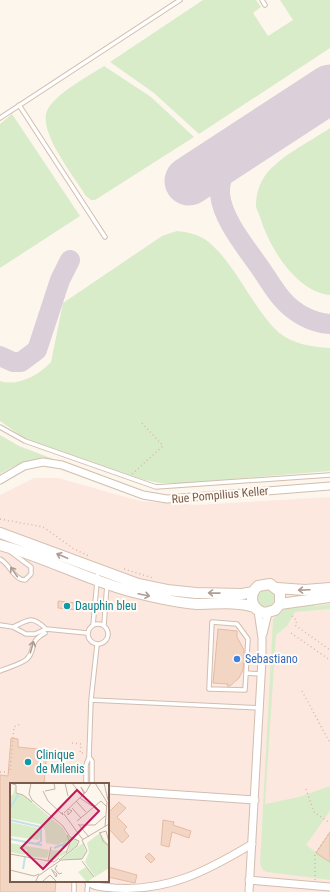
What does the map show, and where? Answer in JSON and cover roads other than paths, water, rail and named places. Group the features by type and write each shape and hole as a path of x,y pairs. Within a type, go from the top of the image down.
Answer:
{"main road":[{"path":"0,533 34,544 103,572 138,584 167,590 196,593 242,594 253,592 262,584 270,584 277,588 305,590 330,588"},
{"path":"1,545 30,554 102,583 166,600 196,604 242,604 260,610 275,610 280,604 281,596 277,588"},
{"path":"253,592 251,600 260,610"},
{"path":"280,604 330,597"}],"street":[{"name":"Rue Pompilius Keller","path":"0,480 24,466 43,462 62,465 143,495 167,499 330,486"},
{"path":"249,892 260,708 262,638 260,610"},
{"path":"109,790 255,800"},
{"path":"90,882 97,887 135,890 166,885 199,874 252,844"},
{"path":"249,880 330,887"}],"lane":[{"path":"0,118 180,0"},
{"path":"262,0 265,4"},
{"path":"19,105 105,237"},
{"path":"0,426 25,441 150,487 162,488 330,475"},
{"path":"0,559 10,566 20,579 25,580 31,574 32,570 28,564 1,545"},
{"path":"87,633 93,625 103,572"},
{"path":"87,633 90,641 97,645 105,643 107,640 108,632 104,625 102,583 103,572"},
{"path":"13,627 31,620 35,620 48,629 87,633"},
{"path":"212,622 236,624 248,639 246,673 245,690 209,689 212,622"},
{"path":"0,625 13,627 31,634 40,633 48,629"},
{"path":"93,625 104,625"},
{"path":"0,671 26,660 30,654 34,641 48,629"},
{"path":"86,783 86,765 89,755 91,700 97,645"},
{"path":"246,673 261,674"},
{"path":"91,700 260,708"},
{"path":"89,755 92,761 92,783"},
{"path":"87,892 88,882"}],"place":[{"name":"Dauphin bleu","path":"67,606"},
{"name":"Sebastiano","path":"237,659"},
{"name":"Clinique de Milenis","path":"28,762"}]}
